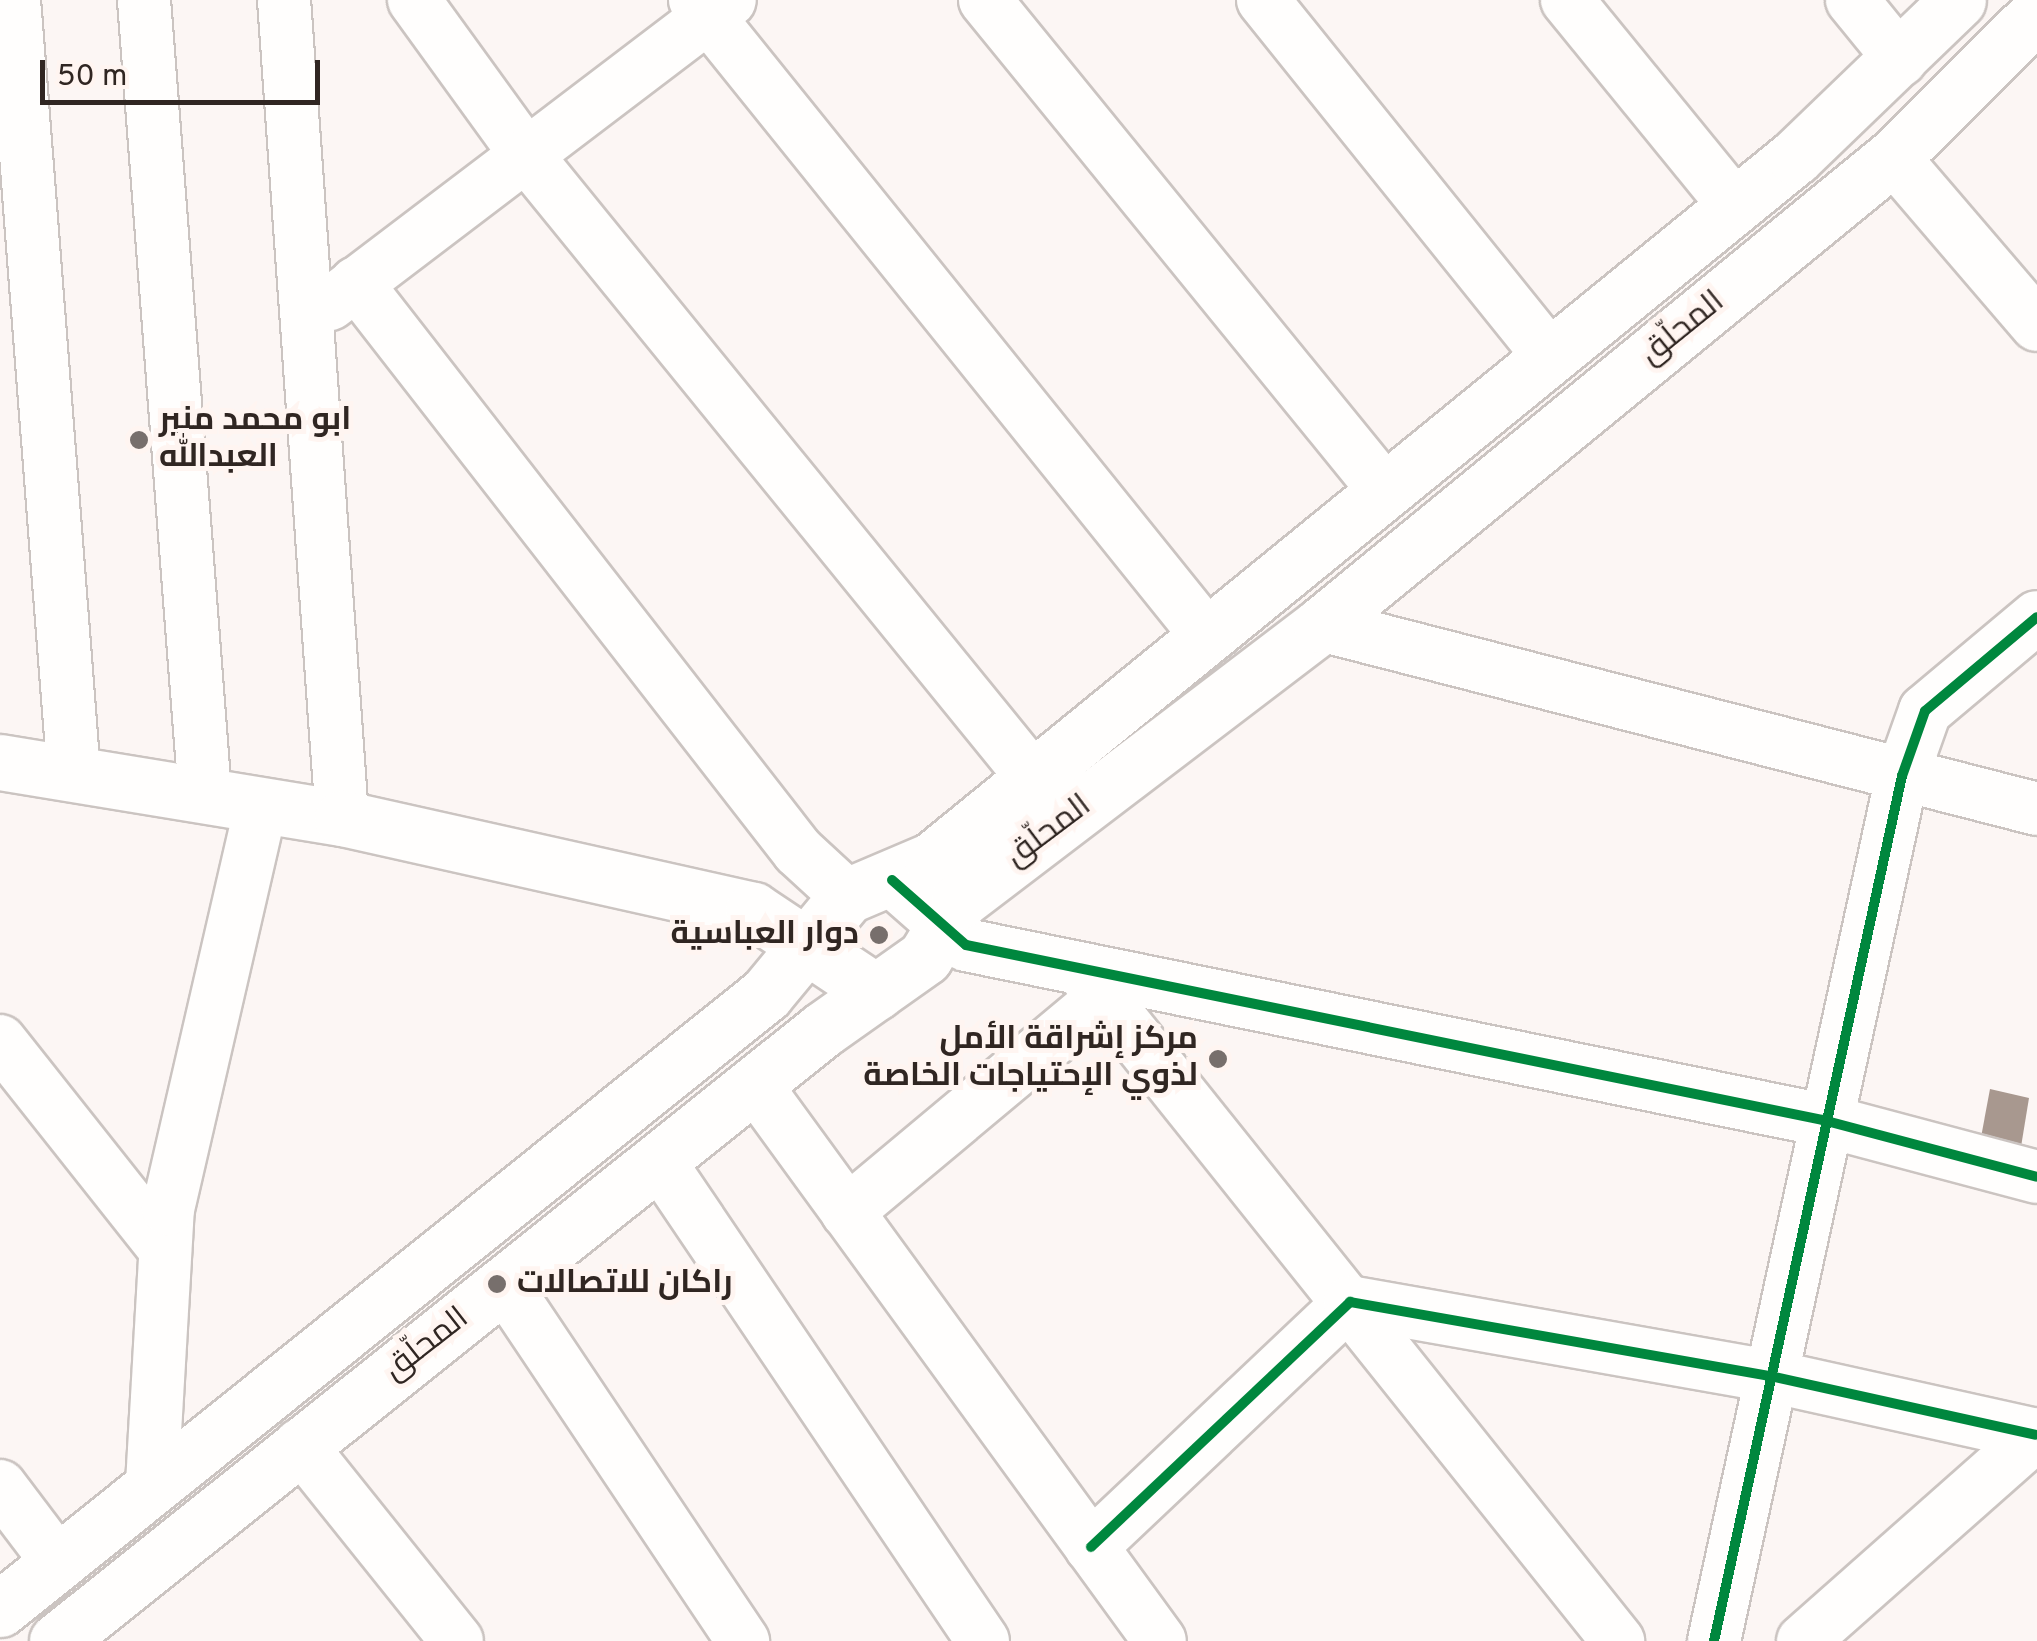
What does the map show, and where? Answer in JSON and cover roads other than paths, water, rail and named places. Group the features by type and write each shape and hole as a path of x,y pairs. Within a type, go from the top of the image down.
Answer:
{"main road":[{"name":"المحلّق","path":"0,1609 56,1560 766,994 869,888 932,860 1735,206 1901,60 1958,0"},
{"name":"المحلّق","path":"84,1632 300,1445 659,1160 926,957 959,901 1321,625 1893,157 2037,14"},
{"path":"0,762 342,818 754,910 876,992"}],"street":[{"path":"14,0 74,774"},
{"path":"144,0 206,795"},
{"path":"284,0 342,818"},
{"path":"414,0 526,155 1033,778"},
{"path":"984,0 1385,491"},
{"path":"1262,0 1550,357"},
{"path":"1567,0 1735,206"},
{"path":"1852,0 1901,60"},
{"path":"309,320 526,155 711,5 1207,636"},
{"path":"1893,157 2037,325"},
{"path":"356,284 798,851 944,926 966,945 1093,985 1823,1120 2037,1177"},
{"path":"1714,1641 1823,1120 1902,776 1925,711 2037,617"},
{"path":"1321,625 2037,810"},
{"path":"152,1484 168,1209 261,805"},
{"path":"847,1212 1093,985"},
{"path":"1093,985 1618,1641"},
{"path":"0,1041 166,1249"},
{"path":"756,1086 1160,1641"},
{"path":"659,1160 983,1641"},
{"path":"504,1284 743,1641"},
{"path":"1350,1302 1770,1376 2037,1434"},
{"path":"1091,1547 1350,1302"},
{"path":"1803,1641 2037,1434"},
{"path":"300,1445 457,1641"},
{"path":"0,1486 56,1560"}],"place":[{"name":"ابو محمد منير العبدالله","path":"139,440"},
{"name":"دوار العباسية","path":"879,935"},
{"name":"مركز إشراقة الأمل لذوي الإحتياجات الخاصة","path":"1218,1059"},
{"name":"راكان للاتصالات","path":"497,1284"}]}
